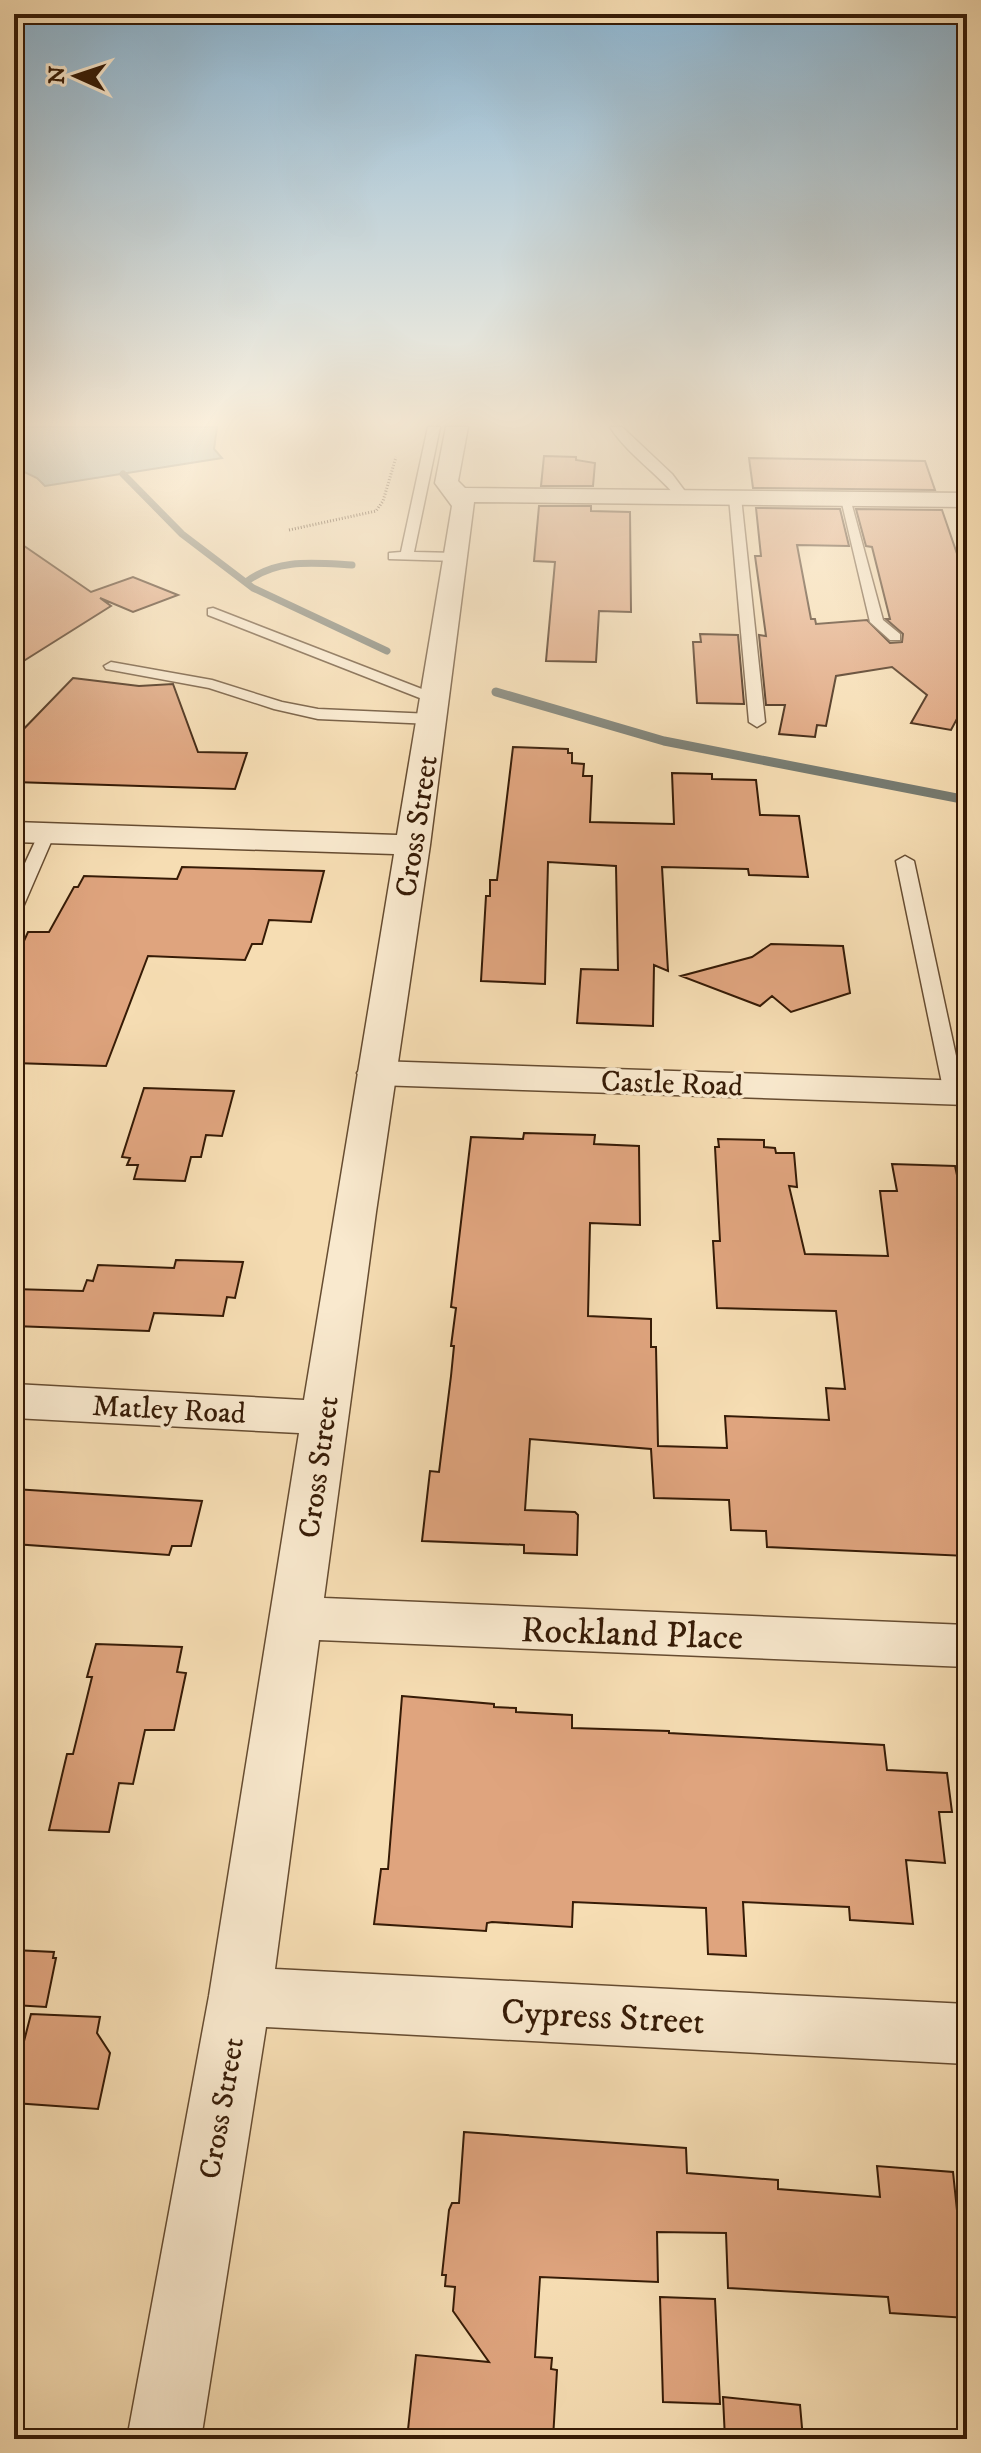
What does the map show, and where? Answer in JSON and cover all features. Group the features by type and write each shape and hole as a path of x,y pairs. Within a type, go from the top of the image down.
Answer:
{"street":[{"name":"Cross Street","path":"164,2439 240,1996 324,1418 458,541"},
{"path":"14,832 414,845"},
{"name":"Castle Road","path":"377,1073 961,1093"},
{"name":"Matley Road","path":"14,1401 324,1418"},
{"name":"Rockland Place","path":"297,1618 967,1646"},
{"name":"Cypress Street","path":"240,1996 967,2034"}],"lane":[{"path":"404,541 400,556 456,557"},
{"path":"739,541 757,722"},
{"path":"856,541 877,622 895,637"},
{"path":"213,612 434,709"},
{"path":"111,666 212,684 279,706 318,714 434,709"},
{"path":"14,907 47,833"},
{"path":"905,861 961,1093"}],"building":[{"path":"14,541 91,592 133,577 178,595 133,612 100,598 111,606 14,667"},
{"path":"536,541 630,541 631,612 599,611 596,662 546,661 555,562 534,561"},
{"path":"759,541 848,541 849,546 797,545 811,619 815,619 816,624 867,620 890,643 902,642 903,634 886,619 890,619 872,547 866,546 865,541 953,541 967,583 967,685 961,697 966,702 951,730 911,723 927,695 892,667 836,676 826,726 817,725 815,737 779,734 785,705 766,705 759,635 766,636 755,556 761,556"},
{"path":"700,634 738,635 744,704 697,703 693,642 701,642"},
{"path":"73,678 139,686 173,684 198,752 247,753 235,789 14,782 14,739"},
{"path":"513,747 568,749 568,753 572,753 572,763 584,764 583,776 592,776 590,822 674,824 672,773 712,774 712,779 756,780 760,815 799,816 808,877 749,875 748,869 662,867 668,971 654,965 653,1026 577,1023 581,969 618,970 616,866 548,862 545,984 481,981 486,896 490,896 490,880 497,880"},
{"path":"182,867 324,871 311,922 269,920 262,944 252,944 245,960 148,956 106,1066 14,1063 14,963 28,932 49,932 74,887 78,887 84,876 177,879"},
{"path":"771,944 843,946 850,993 791,1012 772,996 760,1006 681,976 752,957"},
{"path":"144,1088 234,1091 222,1136 206,1135 201,1157 191,1157 185,1181 134,1179 138,1165 127,1165 130,1158 122,1157"},
{"path":"524,1133 595,1135 594,1144 639,1146 640,1225 590,1223 588,1316 651,1319 651,1347 656,1347 658,1446 727,1448 725,1416 829,1420 826,1388 845,1389 836,1311 717,1308 713,1241 720,1241 715,1147 719,1147 718,1139 764,1140 764,1147 775,1148 776,1153 794,1153 797,1187 789,1186 805,1254 888,1256 880,1191 897,1191 892,1164 955,1166 967,1221 967,1556 767,1547 766,1531 731,1530 729,1500 654,1498 651,1449 530,1439 525,1510 575,1512 578,1515 577,1555 524,1553 524,1545 422,1541 430,1471 439,1472 451,1376 456,1308 451,1307 471,1137 523,1139"},
{"path":"176,1260 243,1262 235,1298 227,1297 223,1316 154,1313 149,1331 14,1326 14,1289 83,1291 87,1280 93,1281 98,1265 174,1268"},
{"path":"14,1489 202,1501 191,1546 172,1546 169,1555 14,1544"},
{"path":"96,1644 182,1647 177,1672 186,1673 174,1730 145,1730 133,1784 119,1783 109,1832 49,1830 67,1754 73,1754 92,1677 87,1677"},
{"path":"402,1696 494,1704 494,1707 516,1708 516,1712 572,1715 572,1728 884,1745 887,1770 947,1773 952,1812 939,1812 945,1863 906,1860 913,1924 850,1920 849,1907 743,1902 746,1956 708,1954 706,1908 573,1902 572,1927 492,1922 487,1923 486,1931 374,1924 381,1869 388,1869"},
{"path":"14,1950 54,1952 53,1958 56,1958 46,2007 14,2005"},
{"path":"31,2014 100,2017 97,2033 110,2053 98,2109 14,2103 14,2080"},
{"path":"464,2132 686,2148 687,2173 778,2180 778,2189 880,2197 877,2166 953,2172 961,2249 967,2250 967,2318 890,2313 888,2297 728,2288 726,2233 657,2232 658,2282 540,2277 535,2357 552,2358 551,2369 557,2370 553,2439 407,2439 416,2355 489,2362 453,2311 455,2287 445,2286 446,2275 442,2275 449,2210 452,2203 459,2203"},
{"path":"660,2297 715,2299 720,2404 663,2402"},
{"path":"723,2397 800,2405 803,2439 725,2439"}],"waterway":[{"path":"192,541 253,588 387,651"},
{"path":"246,582 258,574 284,566 310,563 352,565"},
{"path":"496,692 664,741 967,800"}]}
